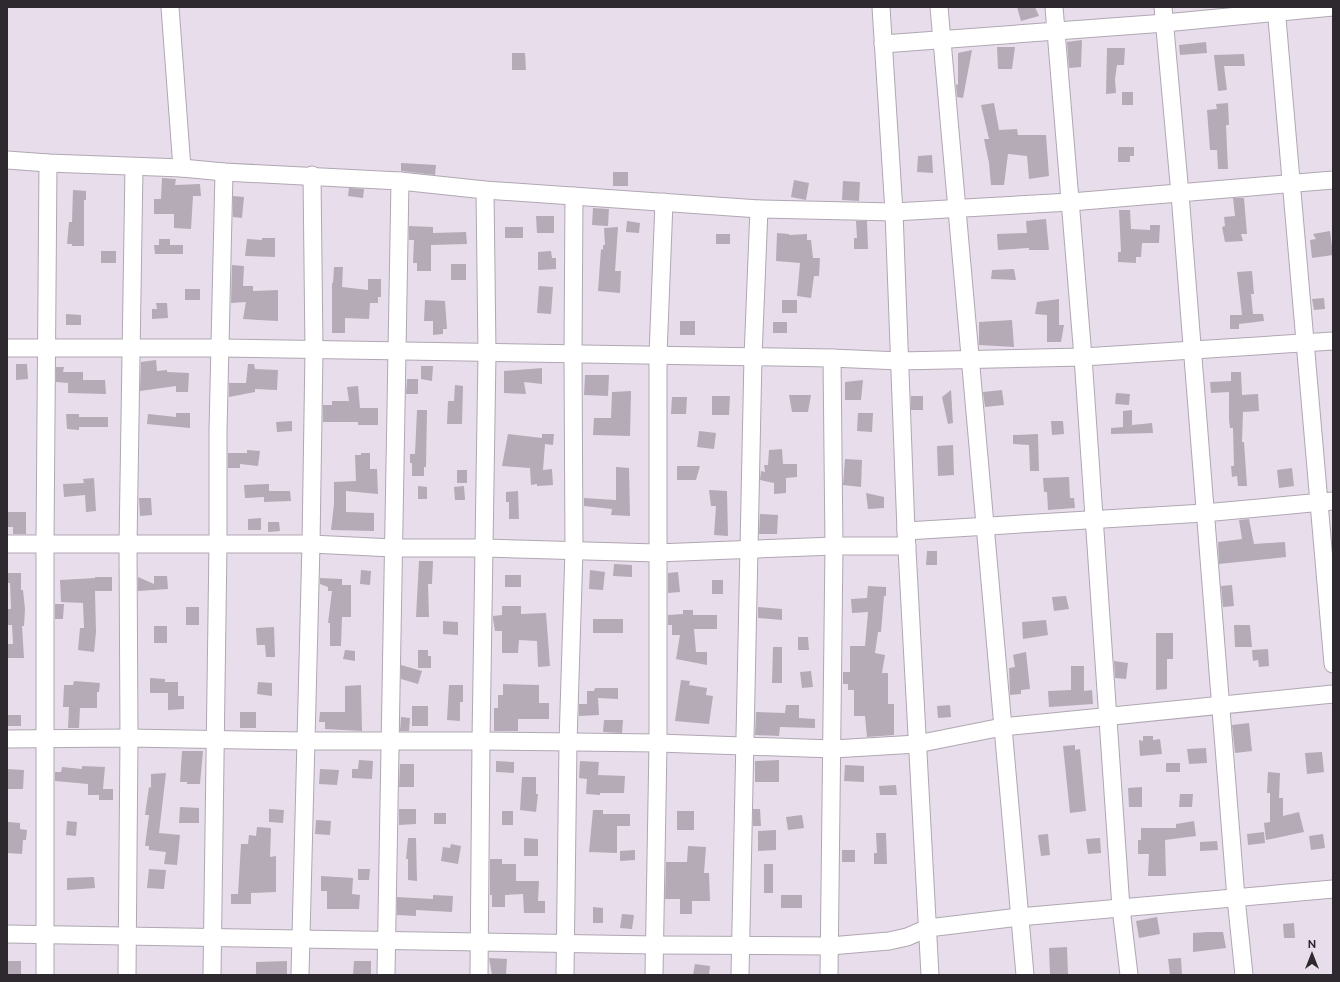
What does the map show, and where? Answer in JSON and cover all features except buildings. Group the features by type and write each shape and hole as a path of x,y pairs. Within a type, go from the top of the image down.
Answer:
{"street":[{"path":"170,7 182,168"},
{"path":"881,7 894,212 906,539 930,975"},
{"path":"939,7 1024,975"},
{"path":"1054,7 1083,357 1121,908 1128,975"},
{"path":"883,44 942,38 1056,32 1164,15 1333,7"},
{"path":"1276,9 1290,184 1305,342 1326,502 1333,664"},
{"path":"1164,15 1180,194 1191,350 1236,898 1244,975"},
{"path":"7,160 48,164 182,168 224,172 312,175 400,181 485,190 759,209 894,212 1071,202 1333,180"},
{"path":"45,975 45,543 48,164"},
{"path":"127,975 129,738 128,545 134,167"},
{"path":"212,975 219,348 224,172"},
{"path":"300,975 305,741 312,544 314,350 312,175"},
{"path":"386,975 400,181"},
{"path":"479,975 487,353 485,190"},
{"path":"565,975 568,743 574,550 574,196"},
{"path":"654,975 658,743 658,355 664,202"},
{"path":"740,975 753,357 759,209"},
{"path":"7,348 219,348 832,358 899,361 969,358 1083,357 1333,341"},
{"path":"829,975 833,749 834,546 832,358"},
{"path":"7,544 312,544 393,548 485,548 657,553 834,546 906,539 984,526 1095,521 1326,502"},
{"path":"7,739 129,738 305,741 391,740 658,743 833,749 917,744 1002,727 1333,694"},
{"path":"7,934 830,946 889,941 907,937 928,928 1019,917 1333,890"}]}
